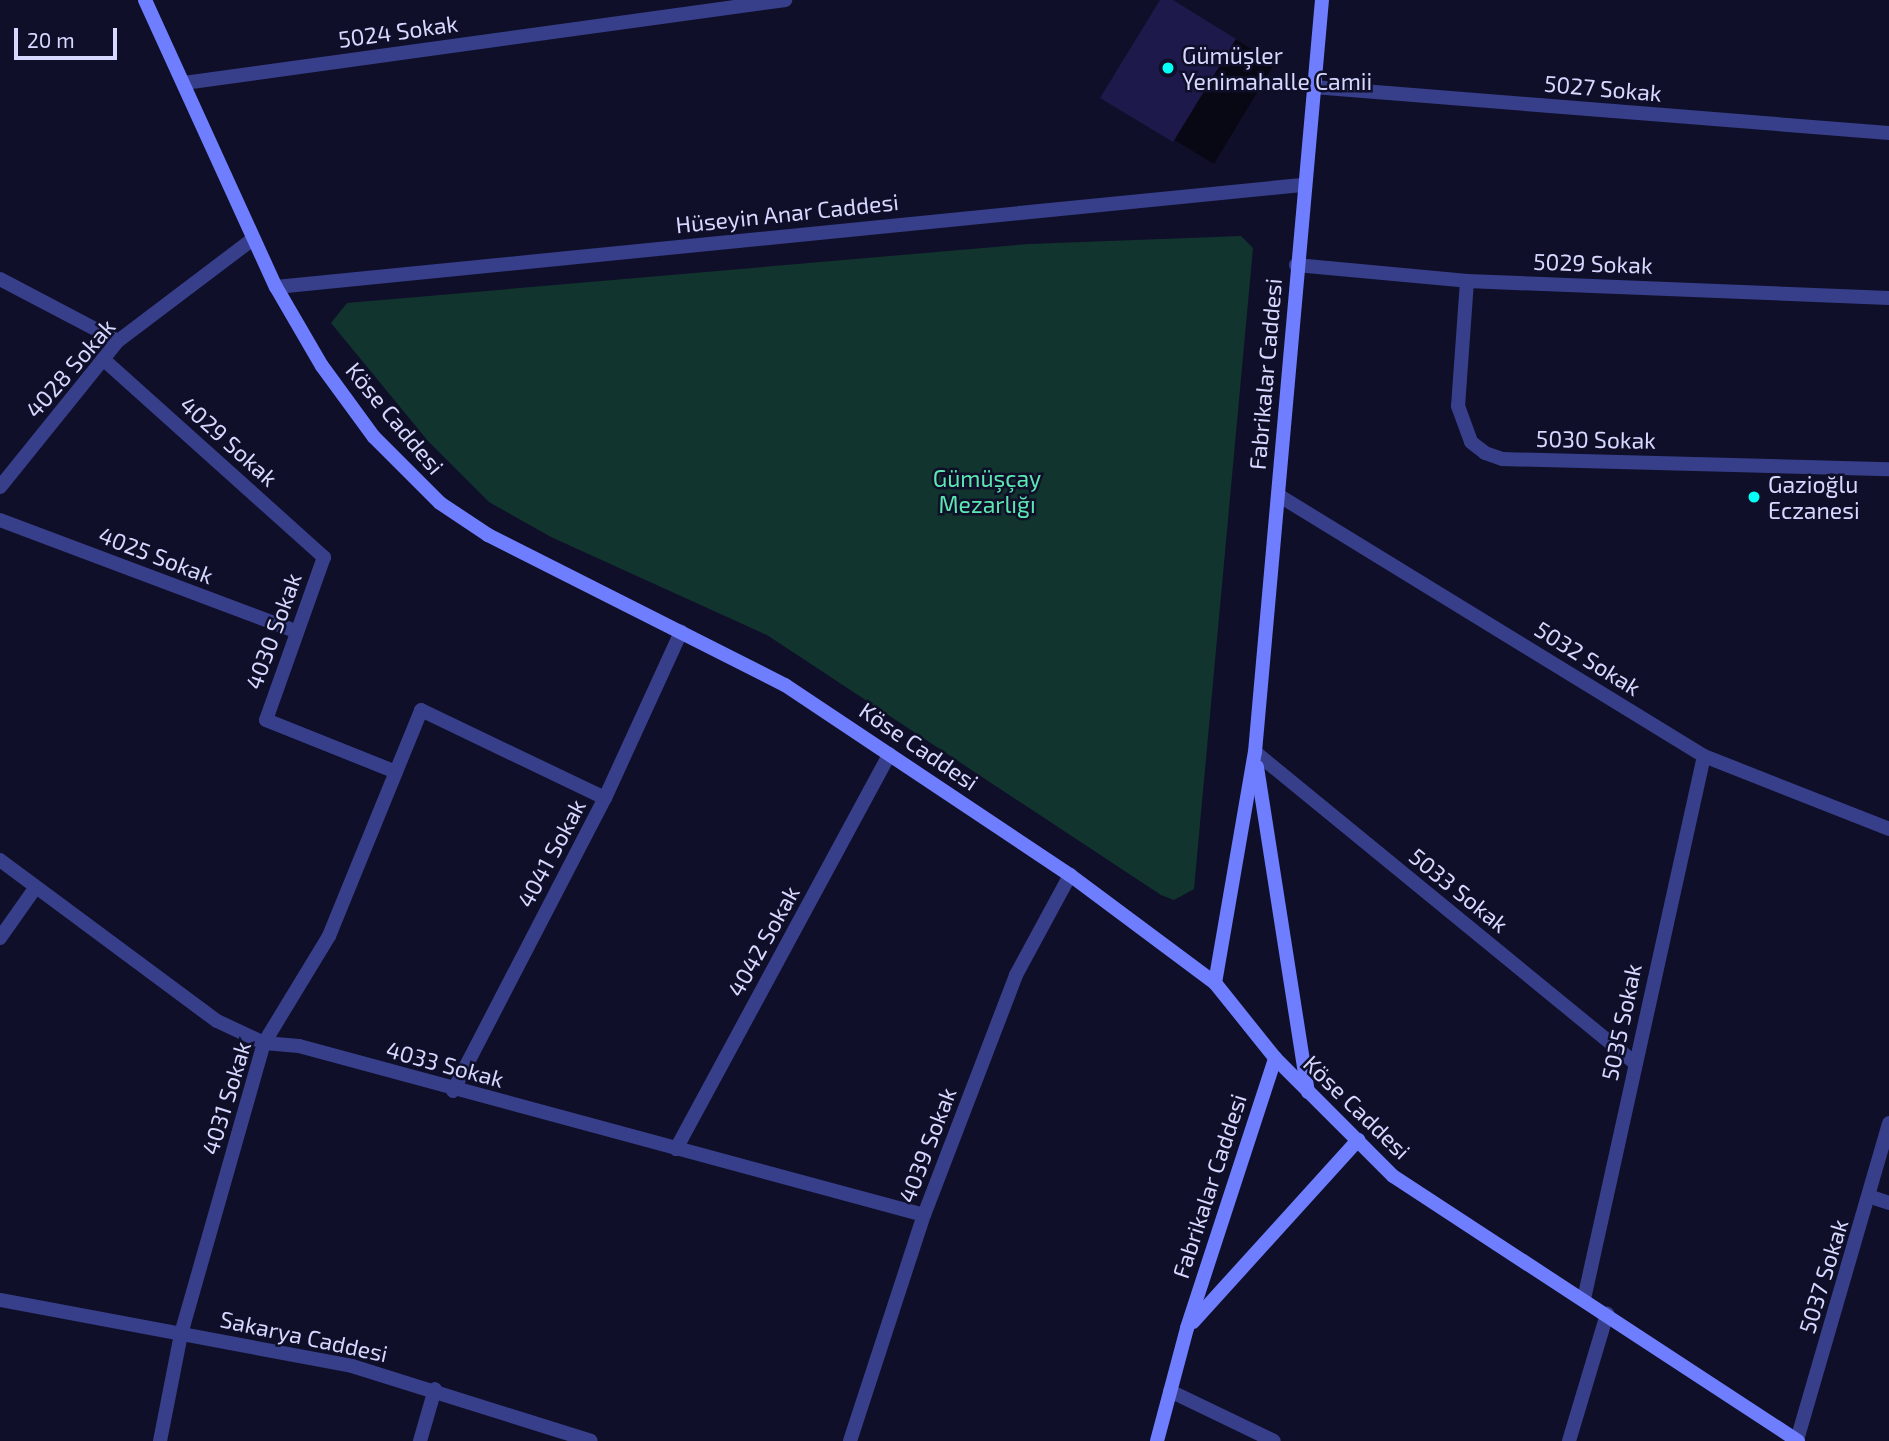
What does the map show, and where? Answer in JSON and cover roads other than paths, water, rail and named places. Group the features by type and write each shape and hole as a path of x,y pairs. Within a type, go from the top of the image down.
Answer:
{"street":[{"name":"Köse Caddesi","path":"145,0 276,287 350,405 403,469 440,503 488,535 785,685 1070,874 1215,983 1275,1058 1393,1176 1797,1441"},
{"name":"5024 Sokak","path":"184,83 785,0"},
{"name":"Fabrikalar Caddesi","path":"1215,983 1255,752 1302,185 1322,0"},
{"name":"5027 Sokak","path":"1313,88 1889,134"},
{"name":"Hüseyin Anar Caddesi","path":"276,287 1302,185"},
{"name":"4028 Sokak","path":"0,486 118,341 253,239"},
{"name":"5029 Sokak","path":"1296,265 1467,281 1889,298"},
{"path":"0,279 118,341"},
{"name":"5030 Sokak","path":"1467,281 1458,406 1471,442 1485,453 1502,459 1889,469"},
{"name":"4029 Sokak","path":"103,359 324,557"},
{"name":"5032 Sokak","path":"1278,495 1703,756 1889,830"},
{"name":"4025 Sokak","path":"0,520 295,631"},
{"name":"4030 Sokak","path":"324,557 265,720 396,772"},
{"name":"4041 Sokak","path":"453,1091 606,798 681,632"},
{"name":"4031 Sokak","path":"160,1441 181,1334 264,1043 329,936 421,710 606,798"},
{"name":"Fabrikalar Caddesi","path":"1255,752 1308,1091"},
{"name":"5033 Sokak","path":"1255,752 1635,1063"},
{"name":"4042 Sokak","path":"676,1149 891,754"},
{"name":"5035 Sokak","path":"1584,1299 1703,756"},
{"name":"4033 Sokak","path":"0,860 217,1021 264,1043 299,1046 453,1091 924,1215"},
{"name":"4039 Sokak","path":"850,1441 924,1215 1016,975 1070,874"},
{"path":"0,937 36,887"},
{"name":"Fabrikalar Caddesi","path":"1157,1441 1187,1328 1275,1058"},
{"name":"5037 Sokak","path":"1797,1441 1871,1197 1889,1123"},
{"name":"Fabrikalar Caddesi","path":"1187,1328 1358,1140"},
{"path":"1871,1197 1889,1203"},
{"name":"Sakarya Caddesi","path":"0,1300 352,1366 592,1441"},
{"path":"1569,1441 1607,1314"},
{"path":"420,1441 435,1390"},
{"path":"1170,1391 1273,1441"}],"place":[{"name":"Gümüşler Yenimahalle Camii","path":"1168,68"},
{"name":"Gazioğlu Eczanesi","path":"1754,497"}],"park label":[{"name":"Gümüşçay Mezarlığı","path":"987,491"}]}
